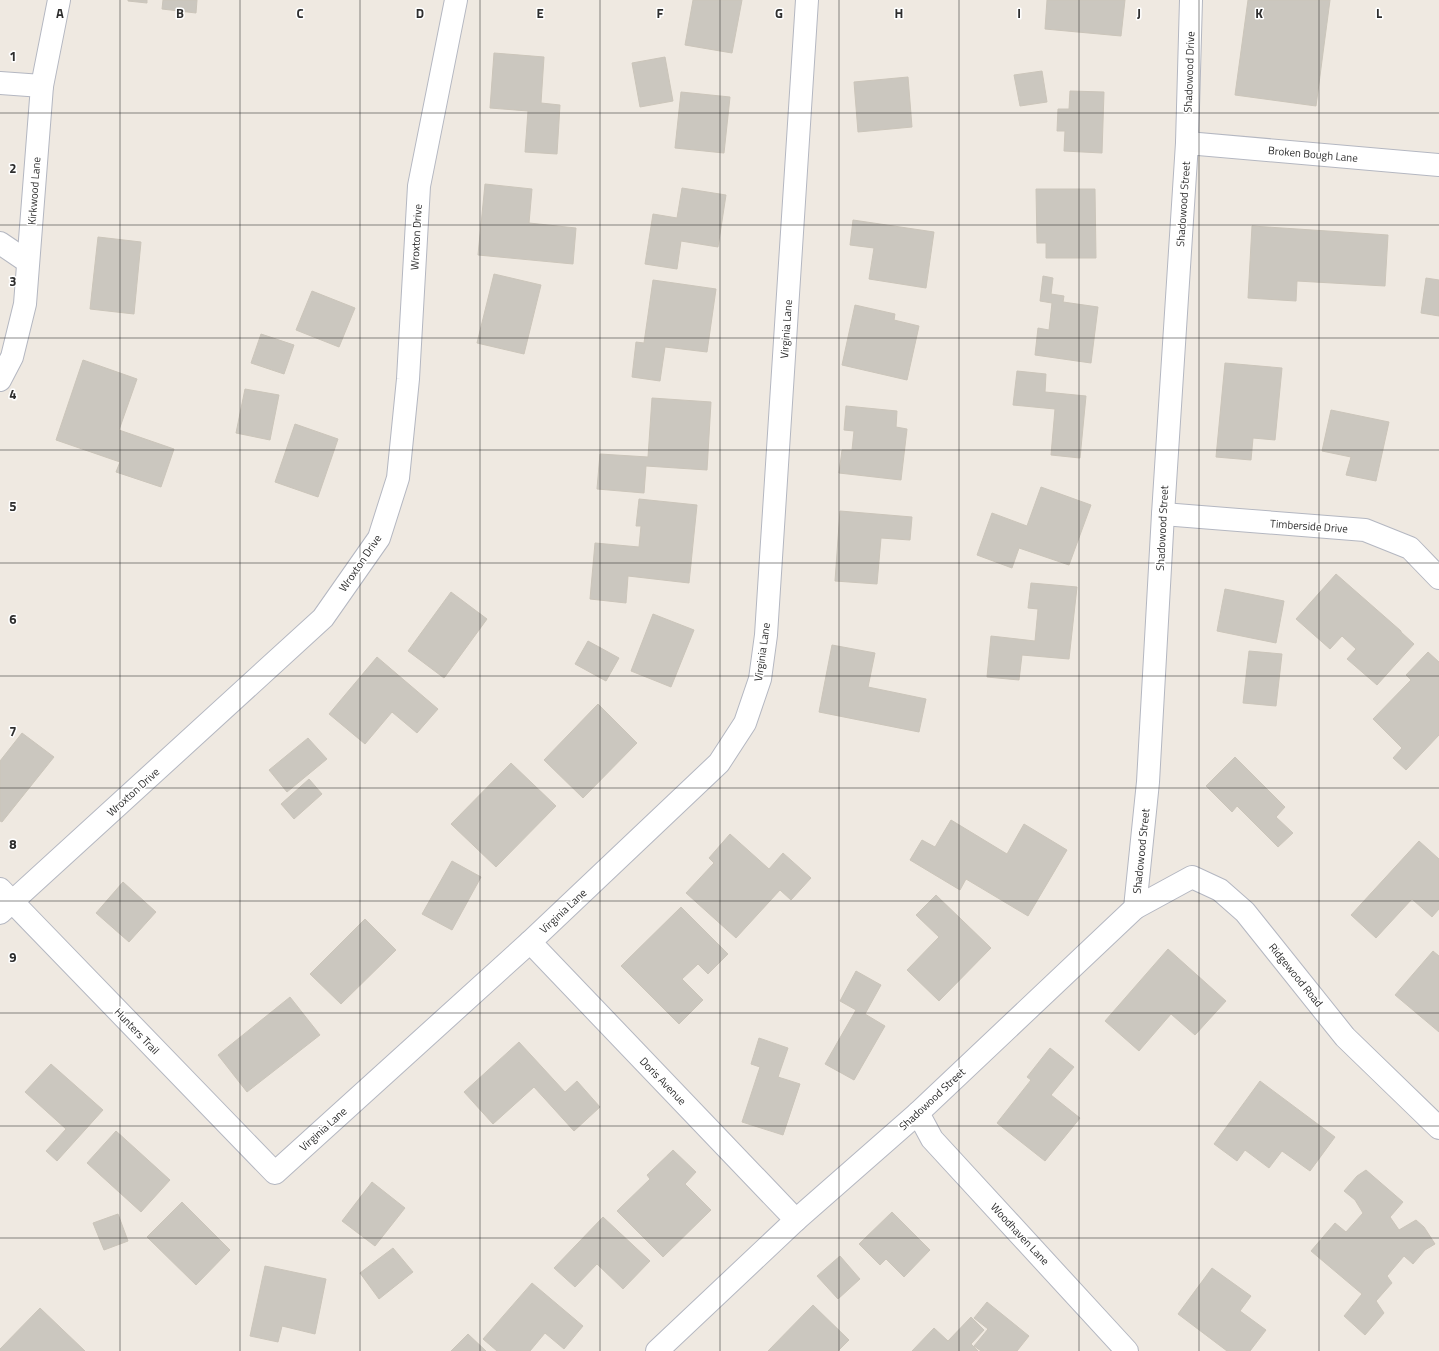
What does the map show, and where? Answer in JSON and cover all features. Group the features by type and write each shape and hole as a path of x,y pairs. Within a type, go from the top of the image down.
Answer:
{"street":[{"name":"Kirkwood Lane","path":"0,380 12,357 25,304 42,86 59,0"},
{"name":"Wroxton Drive","path":"4,901 323,618 379,538 398,478 408,379 419,186 456,0"},
{"name":"Virginia Lane","path":"275,1173 530,942 719,763 745,723 760,679 766,635 807,0"},
{"name":"Shadowood Drive","path":"1187,143 1191,0"},
{"path":"0,83 42,86"},
{"name":"Broken Bough Lane","path":"1187,143 1439,166"},
{"name":"Shadowood Street","path":"657,1351 796,1220 918,1113 1135,908 1148,782 1163,514 1187,143"},
{"path":"0,243 28,262"},
{"name":"Timberside Drive","path":"1163,514 1365,530 1410,548 1439,578"},
{"name":"Ridgewood Road","path":"1135,908 1192,878 1220,890 1245,912 1345,1037 1439,1128"},
{"name":"Hunters Trail","path":"4,901 275,1173"},
{"name":"Doris Avenue","path":"530,942 796,1220"},
{"name":"Woodhaven Lane","path":"918,1113 932,1139 1127,1351"}],"building":[{"path":"147,0 147,3 128,1"},
{"path":"163,0 197,0 196,13 162,9"},
{"path":"693,0 742,0 732,53 685,45"},
{"path":"1047,0 1125,0 1121,36 1045,29"},
{"path":"1248,0 1330,0 1316,106 1235,95"},
{"path":"494,53 544,57 541,103 560,105 557,154 525,152 528,111 490,108"},
{"path":"665,57 673,101 640,107 632,63"},
{"path":"1042,71 1047,102 1020,106 1014,75"},
{"path":"908,77 912,127 858,132 854,82"},
{"path":"1070,91 1104,92 1102,153 1064,151 1065,131 1057,131 1058,109 1069,109"},
{"path":"681,92 730,97 724,153 675,148"},
{"path":"485,184 532,189 529,223 576,228 573,264 478,255"},
{"path":"682,188 726,195 718,247 681,241 677,269 645,264 653,214 677,218"},
{"path":"1036,189 1095,189 1096,258 1046,258 1046,243 1037,243"},
{"path":"853,220 934,232 926,288 869,279 874,248 850,245"},
{"path":"1252,226 1388,235 1385,286 1297,281 1296,301 1248,298"},
{"path":"98,237 141,242 134,314 90,309"},
{"path":"494,274 541,285 524,354 477,343"},
{"path":"1043,276 1053,278 1051,294 1064,296 1063,302 1098,307 1091,363 1035,355 1038,328 1049,330 1052,303 1040,301"},
{"path":"1426,278 1439,280 1439,316 1421,313"},
{"path":"653,280 716,289 707,352 665,347 660,381 632,377 636,342 644,343"},
{"path":"312,291 355,308 339,347 296,330"},
{"path":"855,305 895,314 894,320 919,326 907,380 842,365"},
{"path":"261,334 294,345 284,374 251,363"},
{"path":"83,360 137,379 119,430 174,449 161,487 116,472 120,462 56,440"},
{"path":"1225,363 1282,368 1275,440 1253,438 1251,460 1216,457"},
{"path":"1017,371 1046,374 1045,392 1086,396 1080,458 1051,455 1055,409 1013,405"},
{"path":"245,389 279,395 270,440 236,433"},
{"path":"652,398 711,402 707,470 646,466 644,493 597,489 600,454 648,457"},
{"path":"846,406 897,411 896,427 907,429 901,480 839,473 842,450 852,450 854,431 844,430"},
{"path":"1331,410 1389,422 1376,481 1346,475 1351,457 1322,451"},
{"path":"295,424 338,439 318,497 275,482"},
{"path":"1041,487 1091,505 1069,565 1019,548 1012,568 977,555 992,513 1027,526"},
{"path":"639,499 697,505 689,583 628,576 626,603 590,599 595,543 639,547 641,526 636,526"},
{"path":"840,511 912,517 910,540 881,538 877,584 835,581"},
{"path":"1336,574 1414,644 1377,685 1347,659 1356,649 1342,636 1330,649 1296,619"},
{"path":"1031,583 1077,587 1069,659 1022,655 1019,680 987,677 991,636 1035,641 1038,609 1028,608"},
{"path":"1225,589 1284,601 1276,643 1217,631"},
{"path":"451,592 487,619 444,678 408,651"},
{"path":"653,614 694,630 671,687 631,671"},
{"path":"588,641 619,658 606,681 575,664"},
{"path":"832,645 875,653 868,687 926,699 919,732 819,712"},
{"path":"1249,651 1282,654 1276,706 1243,703"},
{"path":"1428,652 1439,662 1439,735 1406,770 1393,758 1402,748 1373,719 1411,680 1406,675"},
{"path":"377,657 438,709 417,733 392,712 365,744 329,714"},
{"path":"598,704 637,743 583,798 544,760"},
{"path":"22,733 54,757 2,822 0,821 0,761"},
{"path":"308,738 327,759 287,792 269,770"},
{"path":"1235,757 1285,807 1276,817 1293,833 1278,847 1237,806 1232,812 1206,786"},
{"path":"511,763 556,806 496,867 451,824"},
{"path":"309,779 322,794 294,819 281,804"},
{"path":"951,820 1007,854 1024,824 1067,850 1028,916 966,879 960,890 910,860 922,840 935,847"},
{"path":"730,834 769,869 783,853 811,878 791,900 780,890 736,938 686,893 714,863 709,858"},
{"path":"1419,841 1439,859 1439,909 1432,917 1412,899 1376,938 1351,915"},
{"path":"452,861 481,877 452,930 422,914"},
{"path":"123,882 156,912 129,942 96,913"},
{"path":"936,895 991,948 939,1001 907,970 939,937 916,915"},
{"path":"681,907 728,954 708,974 698,964 682,979 703,1000 679,1024 621,966"},
{"path":"365,919 396,950 341,1004 310,974"},
{"path":"1168,949 1226,1001 1195,1035 1171,1014 1139,1051 1105,1021"},
{"path":"1433,951 1439,956 1439,1032 1395,995"},
{"path":"856,971 881,985 865,1014 885,1026 854,1080 825,1064 856,1010 840,1001"},
{"path":"290,997 320,1035 247,1092 218,1055"},
{"path":"759,1038 788,1048 778,1077 800,1084 783,1135 742,1122 760,1067 751,1064"},
{"path":"519,1042 565,1092 577,1081 600,1107 574,1131 534,1087 493,1124 464,1092"},
{"path":"1050,1048 1074,1067 1051,1095 1080,1118 1045,1161 997,1123 1031,1080 1027,1077"},
{"path":"51,1064 103,1110 57,1161 46,1151 66,1129 25,1092"},
{"path":"1260,1081 1335,1137 1310,1171 1282,1151 1269,1168 1245,1150 1237,1161 1214,1144"},
{"path":"116,1131 170,1180 141,1212 87,1163"},
{"path":"673,1150 696,1172 685,1184 711,1210 663,1257 617,1211 650,1179 647,1175"},
{"path":"1366,1170 1403,1202 1390,1217 1399,1230 1416,1220 1424,1227 1435,1244 1425,1250 1413,1264 1404,1256 1387,1276 1392,1283 1376,1301 1384,1313 1365,1335 1344,1316 1362,1294 1311,1251 1335,1223 1346,1232 1363,1213 1355,1200 1344,1191 1357,1176"},
{"path":"372,1182 405,1208 375,1246 342,1221"},
{"path":"182,1202 230,1250 196,1285 147,1237"},
{"path":"892,1212 930,1250 904,1277 886,1259 880,1265 859,1244"},
{"path":"118,1214 128,1241 104,1250 93,1223"},
{"path":"603,1217 650,1261 623,1289 597,1264 575,1287 554,1268"},
{"path":"393,1248 413,1272 379,1299 360,1273"},
{"path":"840,1256 860,1279 838,1299 817,1276"},
{"path":"265,1266 326,1279 315,1334 282,1326 278,1342 250,1336"},
{"path":"1212,1268 1251,1296 1240,1311 1266,1330 1250,1351 1227,1351 1178,1314"},
{"path":"532,1283 583,1326 564,1349 545,1333 530,1351 497,1351 483,1339"},
{"path":"987,1302 1029,1336 1017,1351 981,1351 974,1346 988,1329 974,1318"},
{"path":"813,1305 849,1340 838,1351 768,1351"},
{"path":"40,1308 85,1351 0,1351 0,1349"},
{"path":"971,1317 984,1330 971,1344 978,1351 912,1351 934,1328 948,1341"},
{"path":"468,1334 486,1351 451,1351"}]}
